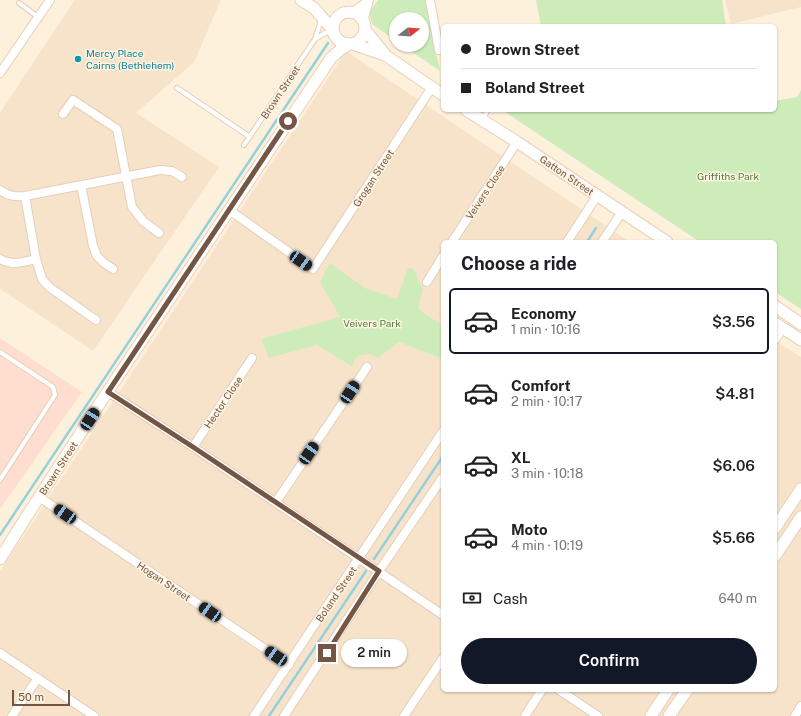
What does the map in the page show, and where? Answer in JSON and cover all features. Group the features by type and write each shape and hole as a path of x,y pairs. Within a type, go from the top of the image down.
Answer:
{"street":[{"path":"1,68 50,0"},
{"path":"301,0 318,13 342,44 385,55 441,94"},
{"path":"318,13 339,15 353,12 369,0 361,39 350,45"},
{"path":"430,0 439,50"},
{"path":"353,12 357,14 385,55"},
{"path":"333,33 334,21 339,15"},
{"name":"Brown Street","path":"0,559 108,392 330,58 334,48 333,33"},
{"name":"Brown Street","path":"330,58 341,49 350,45"},
{"name":"Grogan Street","path":"229,210 313,269 432,88"},
{"path":"63,114 73,100 117,129 132,207 143,221 159,233"},
{"name":"Gatton Street","path":"469,112 517,142 664,240"},
{"name":"Veivers Close","path":"453,240 517,142"},
{"path":"0,190 14,196 25,196 160,170 172,171 182,177"},
{"path":"81,186 93,246 97,256 114,270"},
{"path":"25,196 36,259 42,279 48,287 96,320"},
{"path":"568,240 597,196"},
{"path":"603,240 622,212"},
{"path":"0,259 6,263 12,264 36,259"},
{"path":"427,282 441,259"},
{"path":"777,307 801,324"},
{"path":"791,317 779,326 801,340"},
{"name":"Hector Close","path":"193,447 252,358"},
{"path":"276,502 367,367"},
{"path":"108,392 441,613"},
{"name":"Boland Street","path":"254,716 360,559 441,434"},
{"path":"284,716 441,480"},
{"path":"777,525 801,489"},
{"name":"Hogan Street","path":"39,497 289,665"},
{"path":"777,534 791,516 795,514 801,517 777,553"},
{"name":"Brown Street","path":"0,547 25,519"},
{"path":"0,653 94,716"},
{"path":"404,716 441,661"},
{"path":"12,716 38,678"},
{"path":"525,716 541,692"},
{"path":"562,692 598,716"},
{"path":"651,716 667,692"},
{"path":"665,716 672,711 686,692"},
{"path":"795,716 801,706"}],"lane":[{"path":"19,3 38,17"},
{"name":"Brown Street","path":"244,145 315,39 318,13"},
{"path":"315,39 325,33 333,33"},
{"path":"177,88 250,136"},
{"path":"481,120 487,112"},
{"path":"0,352 53,387 55,395 0,480"}],"shaded area":[{"path":"75,0 221,0 194,62 136,113 219,167 93,351 0,289 0,113"},
{"path":"725,0 801,0 801,7 731,24"},
{"path":"346,51 627,240 441,240 441,692 777,692 777,341 801,357 801,716 0,716 0,571"},
{"path":"0,338 82,392 0,509"}],"green space":[{"path":"378,0 425,0 428,12 389,12 389,36 372,24 369,12"},
{"path":"536,0 722,0 726,24 541,24"},
{"path":"429,19 440,71 412,52 429,52"},
{"name":"Griffiths Park","path":"801,90 801,309 777,293 777,240 697,240 505,112 777,112 777,101 797,97"},
{"name":"Veivers Park","path":"330,263 365,288 397,299 408,268 414,269 419,282 423,287 418,309 441,325 441,358 399,342 378,358 369,354 357,356 352,366 317,345 269,358 261,339 340,317 320,282"}],"waterway":[{"path":"0,535 328,43"},
{"path":"588,240 596,228"},
{"path":"374,559 441,459"},
{"path":"269,716 366,571"}],"place":[{"name":"Mercy Place Cairns (Bethlehem)","path":"78,59"}],"route":[{"path":"288,121 108,392 379,571 327,653"}]}
